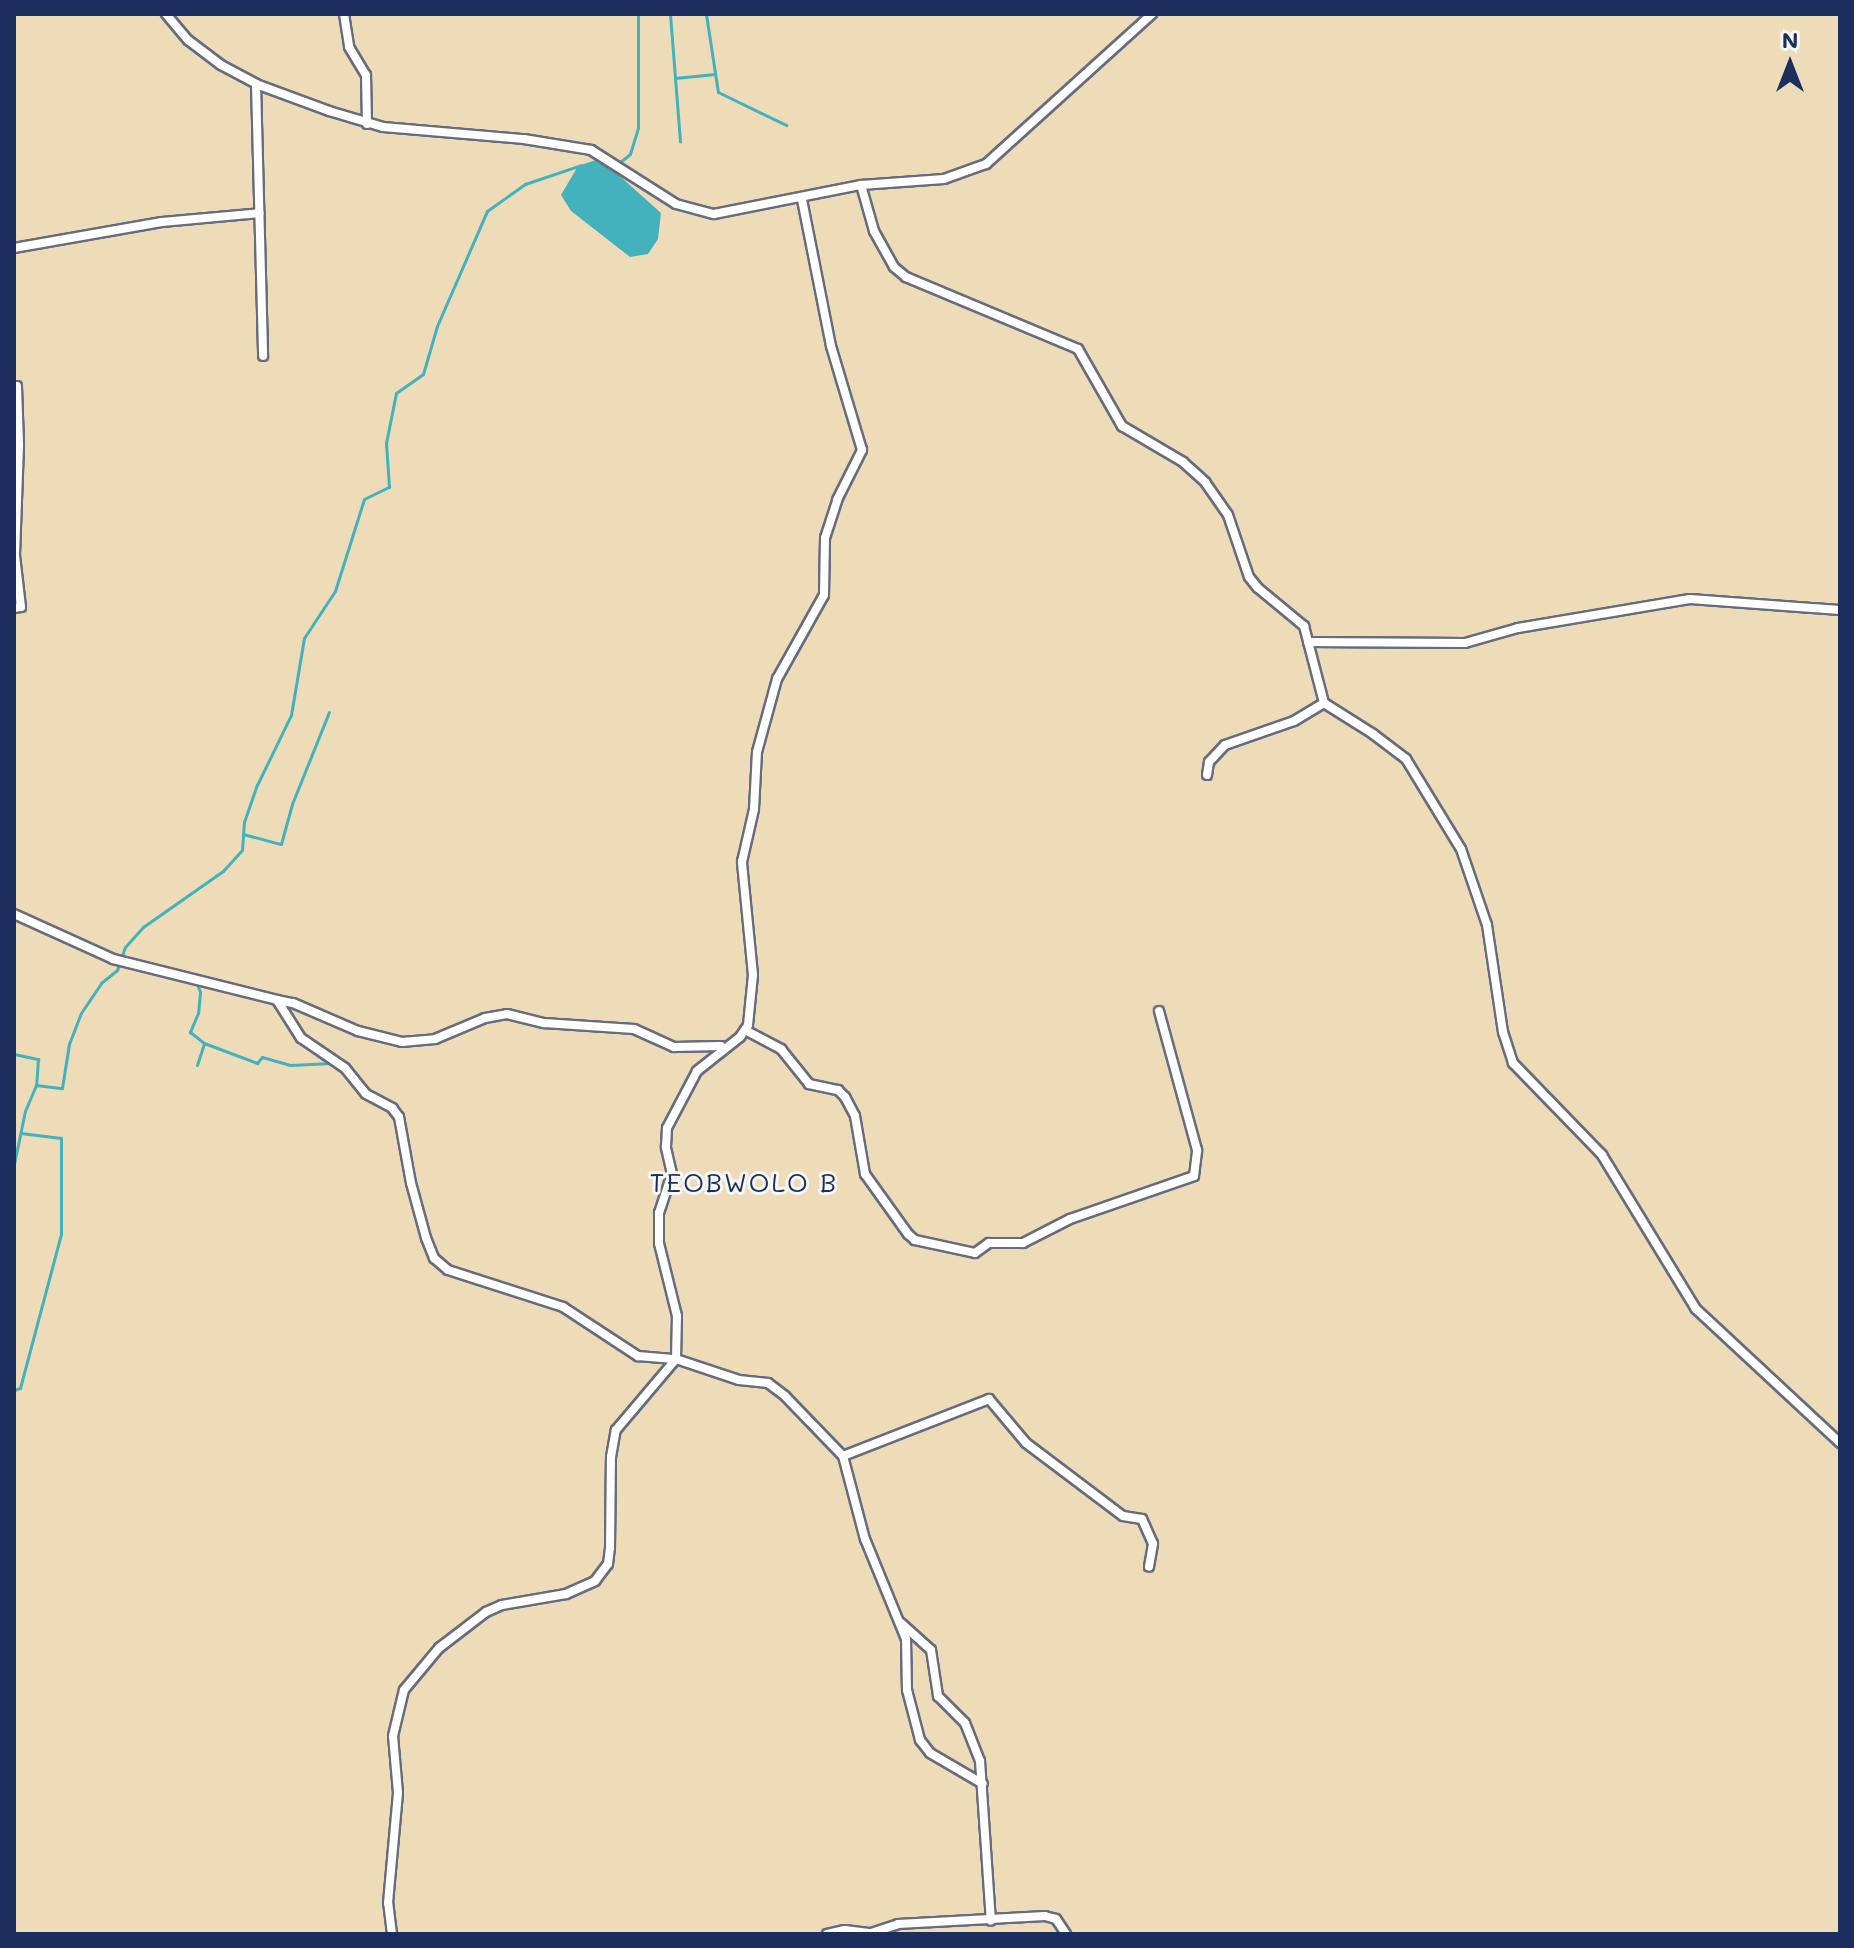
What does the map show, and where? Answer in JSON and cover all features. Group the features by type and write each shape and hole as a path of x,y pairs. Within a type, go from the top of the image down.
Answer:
{"street":[{"path":"166,14 199,50 256,84 367,124 591,150 603,154 657,194 684,208 704,213 733,212 861,185 944,179 986,164 1152,14"},
{"path":"344,14 349,47 366,75 367,124"},
{"path":"256,84 263,356"},
{"path":"861,185 880,243 894,267 906,277 1078,349 1122,426 1183,462 1205,482 1228,515 1249,577 1258,588 1300,621 1324,703 1406,759 1466,858 1487,925 1503,1032 1513,1063 1602,1155 1696,1309 1840,1443"},
{"path":"392,1934 388,1903 398,1793 393,1736 404,1690 439,1648 486,1612 502,1605 579,1591 603,1572 610,1548 611,1457 616,1430 676,1359 677,1316 661,1258 658,1227 661,1204 672,1174 666,1147 667,1128 697,1071 745,1030 751,1011 753,975 742,862 754,809 757,752 777,679 824,595 825,538 837,500 862,450 831,346 802,199"},
{"path":"14,248 162,222 260,213"},
{"path":"14,608 21,607 15,555 19,444 17,386"},
{"path":"1308,642 1465,643 1518,628 1690,599 1840,610"},
{"path":"1207,775 1209,762 1225,745 1294,721 1324,703"},
{"path":"14,914 113,959 293,1003 358,1031 402,1042 435,1039 485,1018 507,1014 544,1023 634,1029 674,1047 708,1049 730,1045"},
{"path":"277,1000 301,1038 345,1068 366,1094 392,1108 399,1117 411,1183 426,1238 434,1258 442,1266 461,1277 563,1307 638,1356 676,1359 731,1378 768,1383 843,1456 865,1539 901,1623 907,1653 907,1690 920,1740 930,1753 983,1784"},
{"path":"745,1030 781,1049 809,1084 832,1088 845,1097 855,1116 865,1174 908,1234 915,1240 975,1253 989,1243 1023,1243 1070,1219 1194,1176 1197,1150 1159,1011"},
{"path":"843,1456 989,1399 1026,1443 1123,1516 1142,1519 1153,1544 1149,1567"},
{"path":"901,1623 931,1650 938,1696 965,1723 980,1761 991,1921"},
{"path":"827,1934 845,1930 871,1933 898,1924 1052,1917 1066,1934"}],"water":[{"path":"596,160 612,169 661,213 658,239 648,254 630,257 571,211 561,195 578,166"}],"waterway":[{"path":"609,171 630,154 638,128 638,14"},
{"path":"670,14 680,142"},
{"path":"706,14 718,92 786,125"},
{"path":"675,78 715,74"},
{"path":"14,1164 25,1111 36,1085 62,1088 69,1044 81,1013 101,983 117,970 125,947 143,927 223,871 242,850 244,822 257,785 291,715 304,638 335,591 364,499 389,487 386,443 396,393 423,374 437,326 487,211 525,184 581,165"},
{"path":"243,834 281,844 292,804 329,712"},
{"path":"197,983 200,992 198,1013 190,1032 204,1043 257,1063 262,1057 290,1065 332,1063"},
{"path":"197,1065 204,1043"},
{"path":"14,1054 38,1059 36,1085"},
{"path":"14,1390 20,1388 61,1234 61,1138 22,1133"}],"district":[{"name":"TEOBWOLO B","path":"744,1183"}]}
